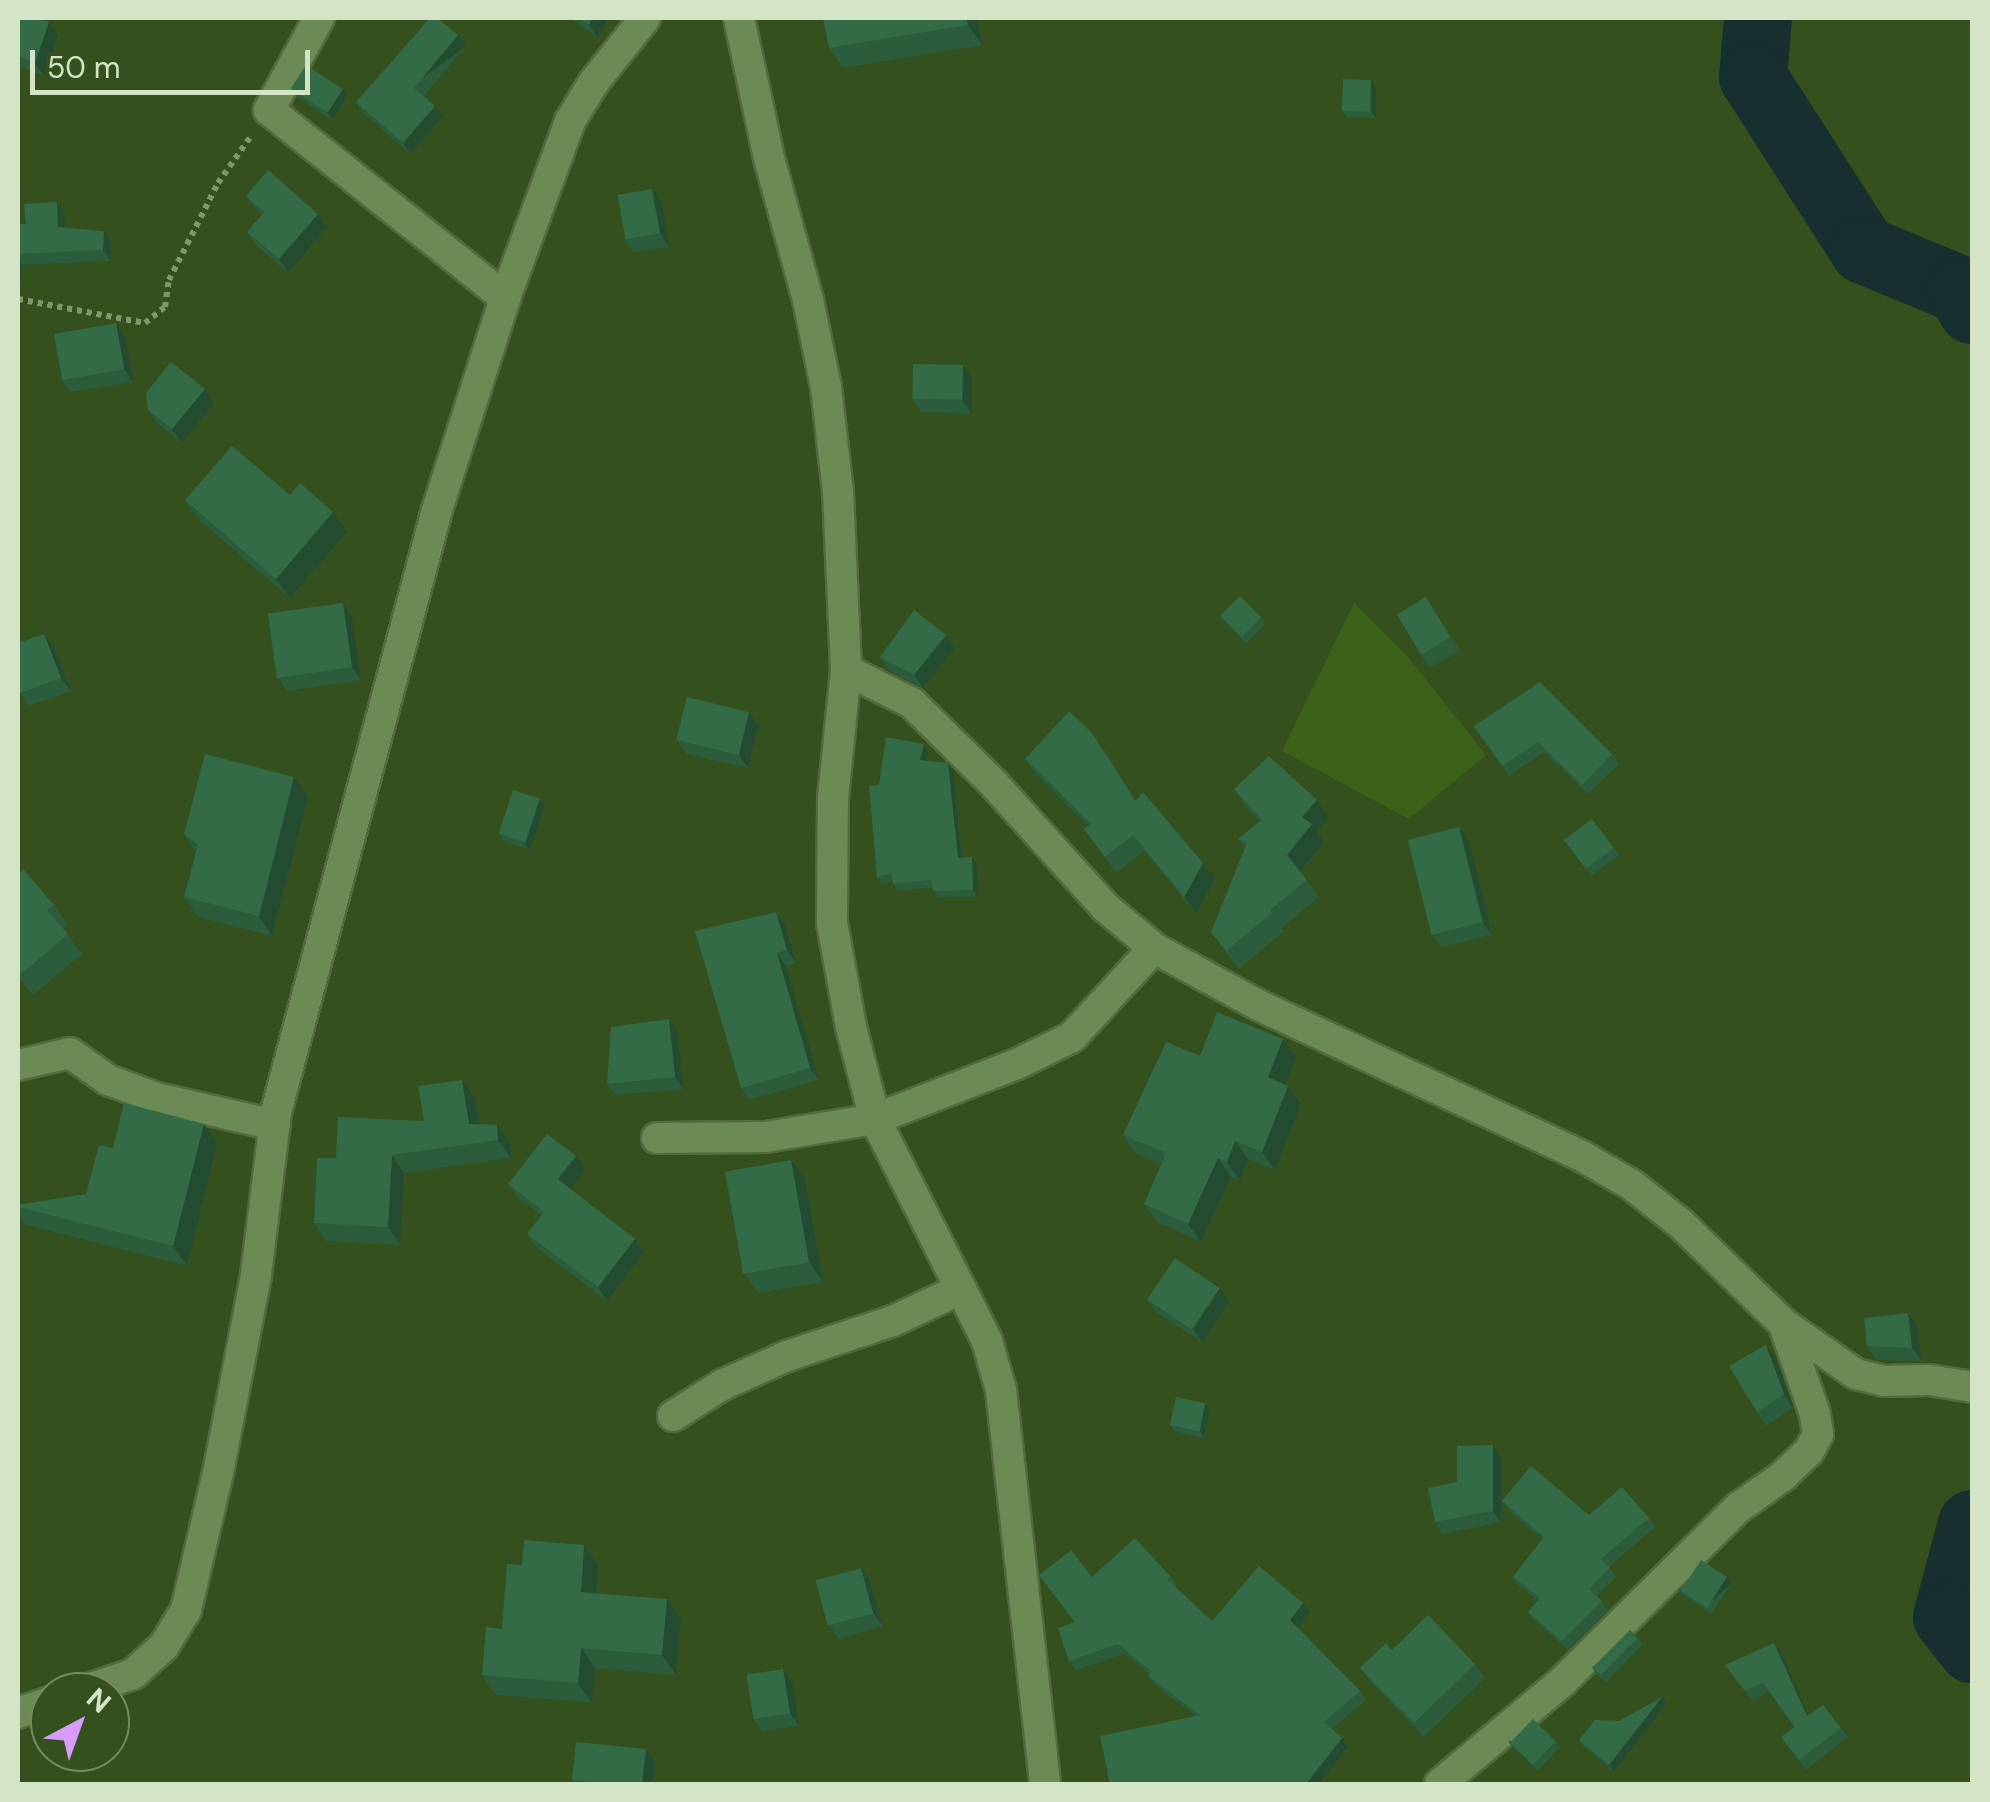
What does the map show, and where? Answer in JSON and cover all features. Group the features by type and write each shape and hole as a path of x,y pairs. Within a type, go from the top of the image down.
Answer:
{"street":[{"path":"319,18 269,110 505,298"},
{"path":"130,1675 164,1646 186,1610 218,1473 256,1275 275,1125 438,510 505,298 570,122 594,82 645,18"},
{"path":"739,18 826,387 844,568 846,670 834,797 832,923 850,1027 874,1119 988,1341 1001,1390 1045,1784"},
{"path":"846,670 912,703 994,784 1105,907 1154,948 1258,1005 1580,1155 1632,1185 1680,1222 1784,1324 1856,1374 1884,1381 1929,1380 1972,1387"},
{"path":"656,1138 766,1137 874,1119 1017,1064 1072,1037 1154,948"},
{"path":"18,1066 70,1053 108,1080 158,1098 275,1125"},
{"path":"673,1416 722,1385 787,1356 893,1321 961,1289"},
{"path":"1440,1784 1563,1681 1738,1508 1784,1476 1809,1450 1818,1434 1815,1414 1784,1324"}],"path":[{"path":"18,299 145,323 165,307 169,280 218,182 269,110"}],"green space":[{"path":"1354,603 1409,658 1486,755 1409,819 1282,751"}],"building":[{"path":"18,18 49,22 35,63 18,56"},
{"path":"430,18 437,18 458,35 414,88 435,106 403,143 356,102"},
{"path":"823,18 966,18 968,25 829,48"},
{"path":"306,65 343,89 328,112 291,88"},
{"path":"1343,79 1371,80 1370,112 1342,111"},
{"path":"268,170 318,214 279,259 247,232 264,212 246,196"},
{"path":"652,189 660,233 625,239 618,195"},
{"path":"57,202 58,227 104,231 103,250 18,254 18,224 26,224 24,204"},
{"path":"116,323 124,369 62,380 54,334"},
{"path":"171,362 205,389 172,429 148,410 146,393"},
{"path":"913,364 963,365 962,400 912,399"},
{"path":"232,446 290,495 300,483 333,512 276,579 185,500"},
{"path":"1240,596 1261,617 1241,637 1220,616"},
{"path":"1426,597 1450,637 1421,655 1397,615"},
{"path":"343,603 352,667 277,678 268,614"},
{"path":"914,610 946,635 914,675 880,657"},
{"path":"44,634 61,678 20,693 18,643"},
{"path":"1540,682 1612,754 1582,785 1538,742 1502,766 1474,726"},
{"path":"687,697 749,712 738,755 676,740"},
{"path":"1069,711 1092,733 1135,801 1143,792 1203,863 1184,897 1133,835 1105,857 1084,829 1091,824 1025,759"},
{"path":"886,737 924,744 920,760 948,763 958,858 972,857 973,890 933,891 931,880 893,884 892,873 877,877 869,786 879,785"},
{"path":"205,754 294,777 259,916 184,897 198,845 184,834"},
{"path":"1269,756 1317,800 1302,817 1312,824 1287,855 1307,880 1226,951 1211,932 1247,843 1238,839 1262,820 1234,789"},
{"path":"513,790 540,799 525,842 499,834"},
{"path":"1592,819 1614,848 1586,869 1564,840"},
{"path":"1459,827 1483,922 1431,935 1408,840"},
{"path":"23,869 54,905 47,910 68,934 19,976 18,874"},
{"path":"776,912 787,950 777,953 810,1068 741,1088 695,931"},
{"path":"1217,1012 1283,1039 1268,1077 1288,1086 1262,1152 1235,1141 1227,1162 1218,1158 1188,1224 1144,1204 1166,1153 1123,1135 1166,1042 1200,1056"},
{"path":"669,1019 675,1077 607,1084 611,1027"},
{"path":"462,1080 469,1124 497,1125 498,1140 392,1155 388,1227 314,1223 317,1158 336,1158 338,1117 424,1121 418,1086"},
{"path":"124,1103 204,1124 173,1246 18,1207 86,1194 99,1145 113,1148"},
{"path":"547,1134 576,1156 558,1179 635,1239 598,1287 527,1234 544,1212 508,1184"},
{"path":"791,1160 809,1262 743,1274 725,1172"},
{"path":"1175,1258 1220,1288 1192,1330 1147,1299"},
{"path":"1908,1313 1912,1348 1867,1346 1864,1318"},
{"path":"1766,1345 1784,1394 1757,1412 1729,1366"},
{"path":"1176,1397 1205,1403 1199,1432 1170,1425"},
{"path":"1493,1445 1493,1511 1435,1522 1428,1488 1457,1482 1457,1446"},
{"path":"1531,1466 1589,1515 1622,1487 1649,1518 1601,1559 1610,1568 1589,1589 1602,1601 1562,1641 1528,1612 1540,1598 1513,1577 1544,1537 1502,1501"},
{"path":"1135,1538 1170,1576 1167,1579 1212,1621 1259,1566 1303,1603 1290,1620 1360,1691 1324,1722 1342,1738 1306,1784 1110,1784 1100,1736 1200,1715 1148,1676 1151,1671 1118,1644 1069,1661 1058,1628 1075,1622 1039,1575 1071,1550 1092,1577"},
{"path":"524,1540 584,1545 581,1592 667,1599 662,1655 581,1648 578,1683 482,1675 486,1627 502,1629 507,1564 522,1565"},
{"path":"1701,1560 1727,1577 1707,1608 1681,1591"},
{"path":"861,1568 873,1613 828,1626 816,1580"},
{"path":"1428,1615 1475,1664 1414,1723 1360,1668 1386,1643 1392,1650"},
{"path":"1630,1630 1638,1638 1600,1675 1593,1667"},
{"path":"1774,1643 1807,1716 1823,1705 1841,1728 1799,1760 1781,1737 1795,1727 1763,1683 1745,1691 1725,1665"},
{"path":"783,1669 790,1713 753,1719 746,1675"},
{"path":"1662,1697 1609,1765 1579,1740 1595,1720 1619,1721"},
{"path":"1533,1719 1556,1741 1533,1765 1510,1743"},
{"path":"576,1742 646,1749 642,1784 572,1780"}],"waterway":[{"path":"1758,18 1753,77 1864,250 1961,290 1972,310"},
{"path":"1972,1524 1947,1617 1972,1649"}]}
